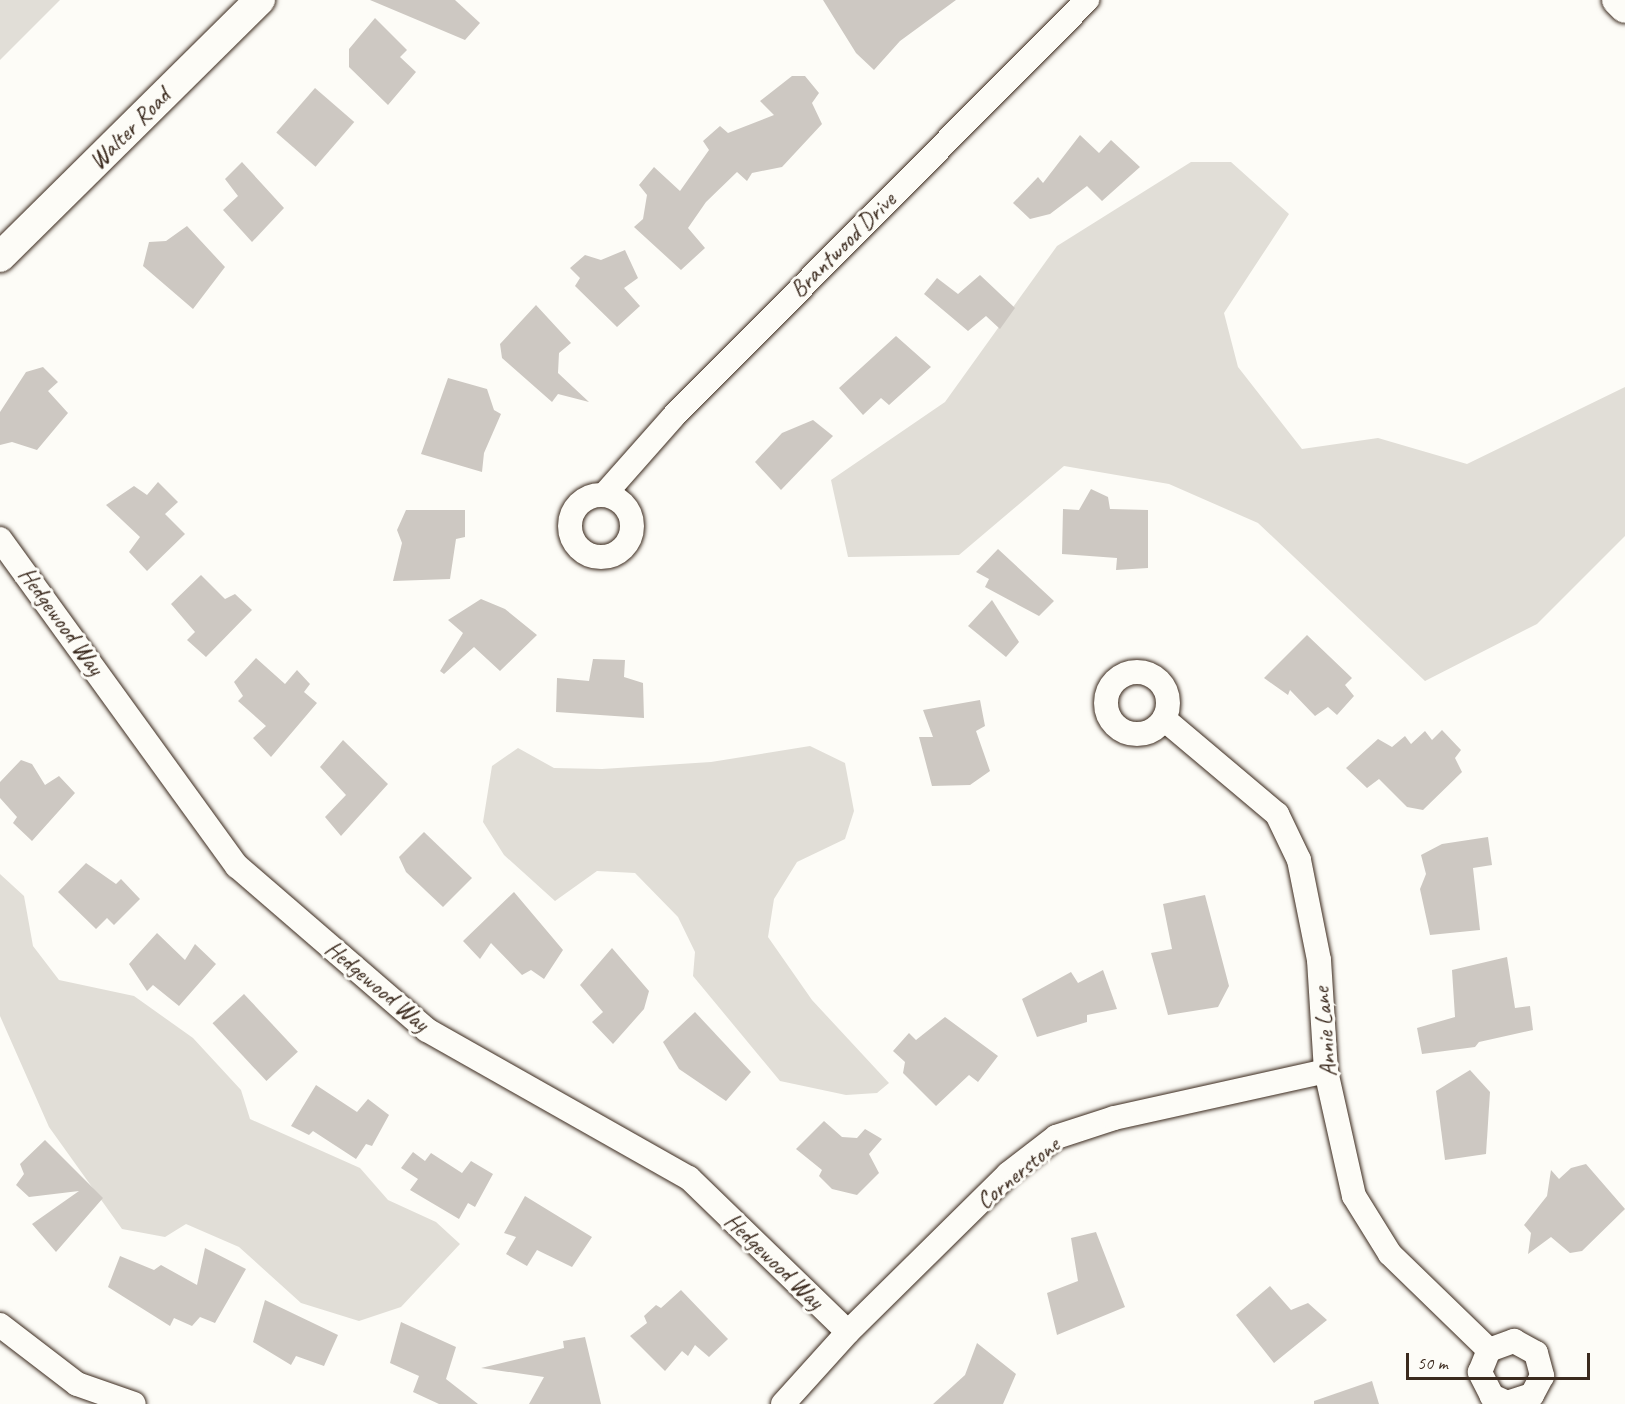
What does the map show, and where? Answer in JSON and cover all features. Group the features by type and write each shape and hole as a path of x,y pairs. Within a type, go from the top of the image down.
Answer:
{"street":[{"name":"Walter Road","path":"0,257 260,0"},
{"name":"Brantwood Drive","path":"604,495 673,417 1087,0"},
{"path":"1617,0 1625,8"},
{"name":"Hedgewood Way","path":"0,539 237,866 427,1030 689,1178 848,1332"},
{"name":"Annie Lane","path":"1164,719 1277,814 1299,860 1319,960 1326,1071 1354,1196 1390,1254 1489,1350"},
{"name":"Cornerstone","path":"783,1404 848,1332 1008,1174 1056,1137 1113,1118 1326,1071"},
{"path":"0,1325 77,1384 134,1404"}],"shaded area":[{"path":"0,0 60,0 0,60"},
{"path":"1191,162 1231,162 1289,214 1224,313 1238,367 1302,449 1378,438 1467,464 1625,387 1625,536 1537,624 1425,681 1258,523 1169,484 1064,466 959,555 848,557 831,480 945,402 1057,246"},
{"path":"810,746 845,763 854,811 845,839 797,862 774,899 768,937 812,1000 889,1083 877,1093 846,1095 780,1081 693,976 695,952 678,917 635,873 597,871 555,901 504,855 483,822 492,766 518,748 554,768 602,769 711,762"},
{"path":"0,874 24,896 33,946 59,980 134,996 193,1038 241,1090 250,1119 360,1168 388,1200 436,1222 460,1244 401,1307 359,1321 301,1303 239,1247 186,1224 165,1237 122,1229 49,1127 0,1016"}],"building":[{"path":"370,0 455,0 480,23 465,40"},
{"path":"823,0 956,0 900,41 874,70 856,53"},
{"path":"375,18 407,50 400,57 416,72 388,105 349,67 349,49"},
{"path":"792,76 805,76 819,93 812,103 822,124 782,167 752,173 747,181 737,172 706,202 688,228 705,248 681,270 634,227 643,219 647,195 639,185 654,167 680,191 709,150 703,141 720,126 728,133 774,115 760,101"},
{"path":"315,88 354,122 316,167 276,133"},
{"path":"1080,135 1099,153 1111,140 1140,167 1102,201 1087,186 1050,214 1030,219 1013,203 1038,177 1043,183"},
{"path":"242,162 284,208 252,242 223,210 238,196 225,179"},
{"path":"187,226 225,267 193,309 143,266 149,242 166,241"},
{"path":"625,250 638,278 624,288 640,306 617,327 575,286 580,278 570,268 585,255 601,260"},
{"path":"980,275 1015,308 1000,329 986,316 968,331 924,294 937,278 958,294"},
{"path":"536,305 571,343 559,353 558,373 589,402 558,394 552,402 502,358 500,344"},
{"path":"896,336 931,367 889,405 881,398 863,415 839,388"},
{"path":"43,367 58,382 48,391 68,413 37,450 12,442 0,445 0,412 26,372"},
{"path":"448,378 487,389 494,410 501,414 484,453 482,472 421,454"},
{"path":"813,420 833,436 781,490 755,462 782,433"},
{"path":"158,482 178,502 165,514 185,534 147,571 129,552 140,537 106,505 134,486 147,495"},
{"path":"1091,489 1108,497 1110,509 1148,510 1148,568 1116,570 1117,558 1062,554 1063,509 1079,510"},
{"path":"406,510 465,510 465,537 456,539 450,579 393,581 402,543 397,530"},
{"path":"998,549 1054,601 1039,616 985,587 989,579 976,572"},
{"path":"201,575 225,599 235,594 252,610 206,657 187,640 195,632 171,604"},
{"path":"481,599 505,609 537,635 500,671 474,647 444,674 440,671 463,633 448,620"},
{"path":"992,600 1019,642 1006,657 968,626"},
{"path":"1307,635 1352,678 1345,685 1354,696 1337,715 1328,707 1315,716 1290,690 1288,695 1264,678"},
{"path":"256,658 285,684 297,670 310,684 304,692 317,703 271,757 253,738 266,726 238,701 243,696 234,682"},
{"path":"593,659 625,660 624,677 643,683 644,718 556,712 557,678 589,681"},
{"path":"980,700 985,726 976,731 990,771 970,785 932,786 919,737 933,737 923,710"},
{"path":"1442,730 1461,750 1455,758 1462,772 1423,810 1407,807 1379,779 1367,788 1346,768 1378,739 1392,747 1405,736 1411,744 1425,731 1432,740"},
{"path":"343,740 388,784 341,836 325,817 346,795 320,767"},
{"path":"21,760 32,764 45,785 59,776 75,793 32,841 13,823 17,817 0,798 0,782"},
{"path":"424,832 472,878 443,907 406,872 399,857"},
{"path":"1488,837 1492,865 1473,868 1480,930 1430,935 1420,889 1426,874 1421,855 1442,844"},
{"path":"86,863 116,884 121,879 140,899 114,925 107,918 96,929 58,892"},
{"path":"514,892 563,950 544,979 531,970 522,975 491,943 480,959 463,941"},
{"path":"1205,895 1229,986 1218,1007 1168,1015 1151,953 1172,949 1163,904"},
{"path":"157,933 185,960 195,944 216,964 179,1006 153,985 147,991 129,964"},
{"path":"612,948 649,991 644,1009 613,1044 592,1022 603,1012 580,985"},
{"path":"1507,957 1515,1008 1530,1006 1533,1030 1479,1042 1475,1047 1422,1054 1417,1028 1455,1017 1452,970"},
{"path":"1103,970 1117,1009 1087,1015 1087,1022 1037,1037 1022,999 1071,972 1078,983"},
{"path":"244,994 298,1052 266,1081 213,1023"},
{"path":"695,1012 751,1072 726,1101 679,1069 663,1042"},
{"path":"945,1017 998,1056 978,1082 969,1075 936,1106 903,1073 905,1062 893,1051 909,1033 916,1040"},
{"path":"1470,1070 1490,1092 1486,1154 1445,1160 1436,1091"},
{"path":"316,1085 357,1112 368,1099 389,1115 372,1146 366,1144 356,1159 313,1131 309,1135 291,1126"},
{"path":"824,1121 842,1137 857,1138 865,1129 882,1139 869,1154 879,1173 857,1195 832,1189 819,1176 822,1170 796,1149"},
{"path":"45,1140 103,1198 56,1252 32,1224 79,1191 29,1197 16,1185 24,1174 20,1164"},
{"path":"413,1152 425,1161 431,1153 462,1173 471,1161 493,1174 475,1207 468,1203 459,1219 410,1190 418,1179 401,1168"},
{"path":"1586,1164 1625,1209 1582,1251 1570,1253 1551,1237 1528,1254 1531,1233 1524,1225 1547,1196 1551,1170 1559,1179 1571,1168"},
{"path":"525,1196 592,1237 572,1267 537,1250 527,1266 506,1254 516,1237 504,1233"},
{"path":"1096,1232 1125,1307 1057,1335 1047,1293 1078,1281 1071,1238"},
{"path":"205,1248 246,1269 215,1323 200,1317 192,1326 174,1318 170,1326 108,1287 120,1256 154,1270 161,1265 197,1285"},
{"path":"1270,1286 1291,1310 1308,1303 1327,1320 1274,1363 1236,1315"},
{"path":"681,1290 728,1339 709,1357 695,1345 688,1356 682,1351 665,1371 630,1336 647,1323 644,1316 656,1305 661,1308"},
{"path":"265,1300 338,1335 324,1366 296,1356 291,1365 253,1342"},
{"path":"401,1322 456,1347 446,1379 478,1404 439,1404 413,1392 419,1376 390,1363"},
{"path":"585,1337 601,1404 529,1404 544,1377 481,1368 564,1348 563,1341"},
{"path":"977,1343 1016,1374 1003,1404 933,1404 965,1375"},
{"path":"1372,1381 1379,1404 1314,1404 1314,1401"}]}
